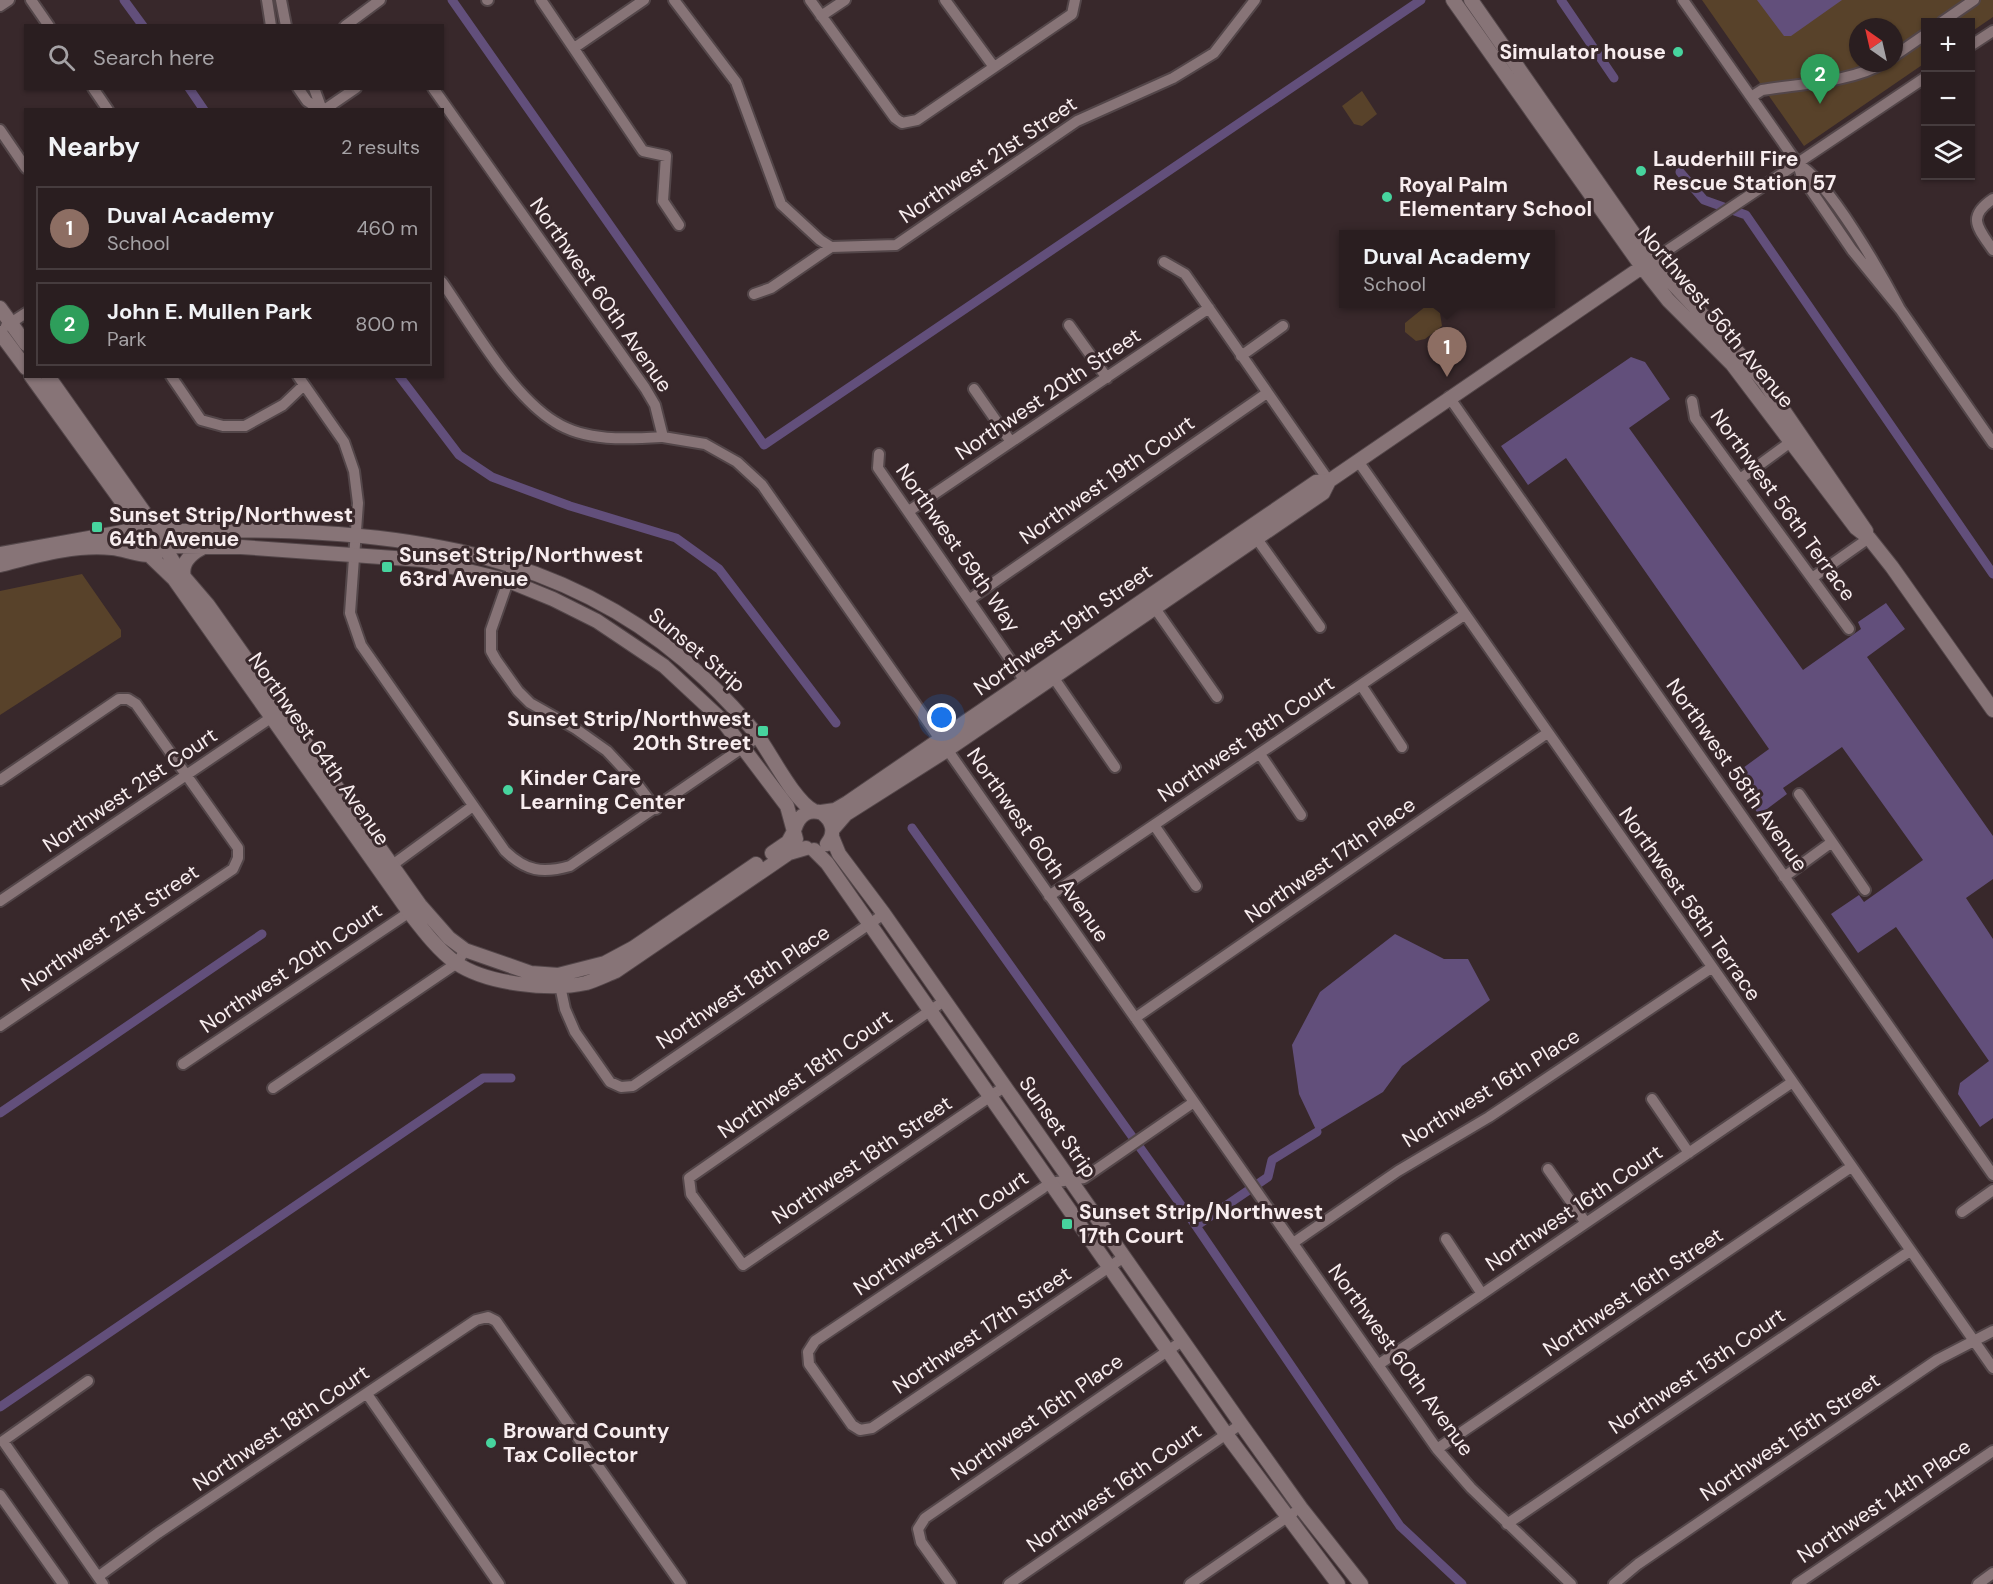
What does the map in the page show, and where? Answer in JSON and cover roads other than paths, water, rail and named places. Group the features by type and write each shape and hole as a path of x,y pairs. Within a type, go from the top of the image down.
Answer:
{"street":[{"path":"0,6 9,0"},
{"path":"31,0 48,24"},
{"path":"267,0 271,24"},
{"path":"281,0 286,24"},
{"path":"348,24 380,0"},
{"path":"541,0 643,151 666,156 663,201 680,225"},
{"path":"574,48 644,0"},
{"path":"674,0 736,82 782,204 820,240 831,246 771,288 754,294"},
{"path":"810,0 895,118 903,123 917,120 1072,14 1075,3"},
{"path":"821,16 845,0"},
{"path":"945,0 994,67"},
{"name":"Northwest 21st Street","path":"831,246 896,245 1077,121 1173,78 1214,53 1255,0"},
{"name":"Northwest 56th Avenue","path":"1453,0 1647,263"},
{"name":"Northwest 56th Avenue","path":"1471,0 1647,263 1668,300 1732,364 1796,438 1856,528 1869,538 1916,598 1993,710"},
{"path":"1683,0 1798,164 1802,177 1852,250 1900,309 1993,443"},
{"path":"1948,18 1974,0"},
{"path":"1975,43 1993,31"},
{"path":"1903,50 1921,37"},
{"path":"1751,97 1762,90 1864,72"},
{"name":"Northwest 19th Street","path":"832,833 846,814 1253,533 1316,482 1329,481 1647,263 1921,80"},
{"path":"94,90 107,108"},
{"path":"299,90 307,101 319,108"},
{"path":"315,90 321,108"},
{"path":"325,108 353,90"},
{"name":"Northwest 60th Avenue","path":"434,90 645,388 655,405 663,437 705,444 736,462 762,485 1437,1449 1507,1524 1571,1584"},
{"path":"0,130 24,165"},
{"path":"1993,199 1982,206 1976,217 1978,228 1993,250"},
{"path":"1164,262 1185,274 1329,481"},
{"path":"444,285 513,383 532,404 556,423 584,434 624,439 663,437"},
{"path":"0,308 4,329 24,365"},
{"name":"Northwest 20th Street","path":"909,512 1209,308"},
{"path":"4,329 24,314"},
{"path":"1069,325 1107,378"},
{"path":"1241,356 1283,326"},
{"path":"4,329 24,343"},
{"path":"32,378 130,513 132,530 130,541 144,554"},
{"path":"0,565 85,548 108,547 144,554 159,552 164,546 165,536 49,378"},
{"path":"172,378 201,420 223,426 244,426 283,405 301,381 344,442 354,471 358,502 356,555 350,613 361,645 505,851 518,863 532,870 549,872 570,866 758,737"},
{"path":"974,389 1011,442"},
{"name":"Northwest 19th Court","path":"970,599 1268,393"},
{"name":"Northwest 58th Avenue","path":"1449,398 1993,1175"},
{"name":"Northwest 56th Terrace","path":"1692,401 1695,418 1849,629"},
{"path":"1740,479 1796,438"},
{"name":"Northwest 59th Way","path":"879,454 878,468 1029,687"},
{"name":"Northwest 58th Terrace","path":"1358,461 1546,734 1993,1368"},
{"path":"110,534 122,519 123,504"},
{"path":"0,554 132,530 141,523 155,525"},
{"name":"Sunset Strip","path":"155,525 181,531 357,536 457,549 514,564 562,583 620,614 666,645 704,678 758,737 801,800 817,812"},
{"path":"1253,533 1320,627"},
{"path":"1812,578 1869,538"},
{"name":"Sunset Strip","path":"164,546 206,546 434,562 509,581 553,599 611,631 672,673 722,720 744,746 787,806 794,829"},
{"name":"Northwest 64th Avenue","path":"164,546 184,578 208,605 276,715 414,909 465,950"},
{"path":"184,578 183,570 186,562 194,553 206,546"},
{"name":"Northwest 64th Avenue","path":"144,554 174,579 391,866 429,938 457,963"},
{"path":"514,564 491,630 491,651 496,660 518,691 530,702 576,729 607,751 634,780 656,809"},
{"path":"1151,602 1217,697"},
{"path":"611,631 620,614"},
{"name":"Northwest 18th Court","path":"1049,896 1464,615"},
{"path":"1050,672 1115,767"},
{"path":"1360,685 1402,747"},
{"path":"0,780 119,699 128,699 136,704 188,775"},
{"name":"Northwest 21st Court","path":"0,901 276,715"},
{"name":"Northwest 17th Place","path":"1135,1018 1546,734"},
{"name":"Northwest 19th Street","path":"817,812 835,810 943,745"},
{"path":"1260,753 1301,815"},
{"name":"Northwest 21st Street","path":"0,1026 232,868 238,858 238,848 188,775"},
{"path":"1799,794 1865,890"},
{"path":"391,866 473,806"},
{"path":"273,1088 457,963 465,950 531,974 559,981 605,963 633,948 784,845 802,815 817,812 828,818 832,833 823,848 789,853 616,971 586,983 512,982 487,976 457,963"},
{"path":"1154,825 1196,886"},
{"path":"794,829 796,839 810,849"},
{"name":"Sunset Strip","path":"832,833 839,854 884,914 1182,1341 1301,1508 1361,1584"},
{"path":"1784,877 1832,842"},
{"name":"Sunset Strip","path":"810,849 827,862 1226,1434 1286,1518 1338,1584"},
{"name":"Northwest 20th Court","path":"183,1064 414,909"},
{"name":"Northwest 18th Place","path":"559,981 565,1009 575,1032 610,1082 621,1088 633,1086 884,914"},
{"name":"Northwest 16th Place","path":"1293,1243 1398,1171 1489,1117 1711,968"},
{"name":"Northwest 18th Court","path":"742,1265 691,1194 689,1178 944,1001"},
{"name":"Northwest 16th Court","path":"1378,1365 1791,1083"},
{"name":"Northwest 18th Street","path":"742,1265 1004,1086"},
{"path":"1652,1099 1689,1153"},
{"name":"Northwest 17th Court","path":"860,1430 852,1425 809,1364 808,1352 815,1341 1050,1183 1084,1178 1194,1102"},
{"name":"Northwest 16th Street","path":"1437,1449 1851,1167"},
{"path":"1548,1169 1586,1223"},
{"path":"1962,1212 1993,1190"},
{"path":"1446,1239 1482,1294"},
{"name":"Northwest 15th Court","path":"1507,1524 1910,1251"},
{"name":"Northwest 17th Street","path":"860,1430 872,1428 1124,1257"},
{"name":"Northwest 18th Court","path":"101,1580 158,1533 476,1320 488,1317 496,1321 681,1584"},
{"name":"Northwest 15th Street","path":"1614,1584 1638,1564 1918,1373 1993,1331"},
{"name":"Northwest 16th Place","path":"951,1584 921,1542 918,1529 925,1518 1182,1341"},
{"path":"88,1381 3,1441 63,1530 101,1580"},
{"path":"367,1394 499,1584"},
{"name":"Northwest 16th Court","path":"1009,1584 1241,1424"},
{"name":"Northwest 14th Place","path":"1797,1584 1993,1451"},
{"path":"0,1496 63,1584"},
{"path":"1190,1584 1301,1508"},
{"path":"1978,1584 1993,1574"}],"waterway":[{"path":"124,0 142,24"},
{"path":"452,0 764,445 1421,0"},
{"path":"1561,0 1614,78"},
{"path":"190,90 203,108"},
{"path":"1680,172 1704,200 1746,215 1993,574"},
{"path":"401,378 459,455 492,477 570,506 676,538 719,569 836,723"},
{"path":"912,828 1196,1226 1400,1526 1462,1584"},
{"path":"0,1113 262,934"},
{"path":"0,1407 483,1078 511,1078"},
{"path":"1196,1226 1268,1177 1272,1160 1317,1132"}],"place":[{"name":"Simulator house","path":"1678,52"},
{"name":"John E. Mullen Park","path":"1820,104"},
{"name":"Lauderhill Fire Rescue Station 57","path":"1641,171"},
{"name":"Royal Palm Elementary School","path":"1387,197"},
{"name":"Duval Academy","path":"1447,377"},
{"name":"Sunset Strip/Northwest 64th Avenue","path":"97,527"},
{"name":"Sunset Strip/Northwest 63rd Avenue","path":"387,567"},
{"name":"Sunset Strip/Northwest 20th Street","path":"763,731"},
{"name":"Kinder Care Learning Center","path":"508,790"},
{"name":"Sunset Strip/Northwest 17th Court","path":"1067,1224"},
{"name":"Broward County Tax Collector","path":"491,1443"}]}
